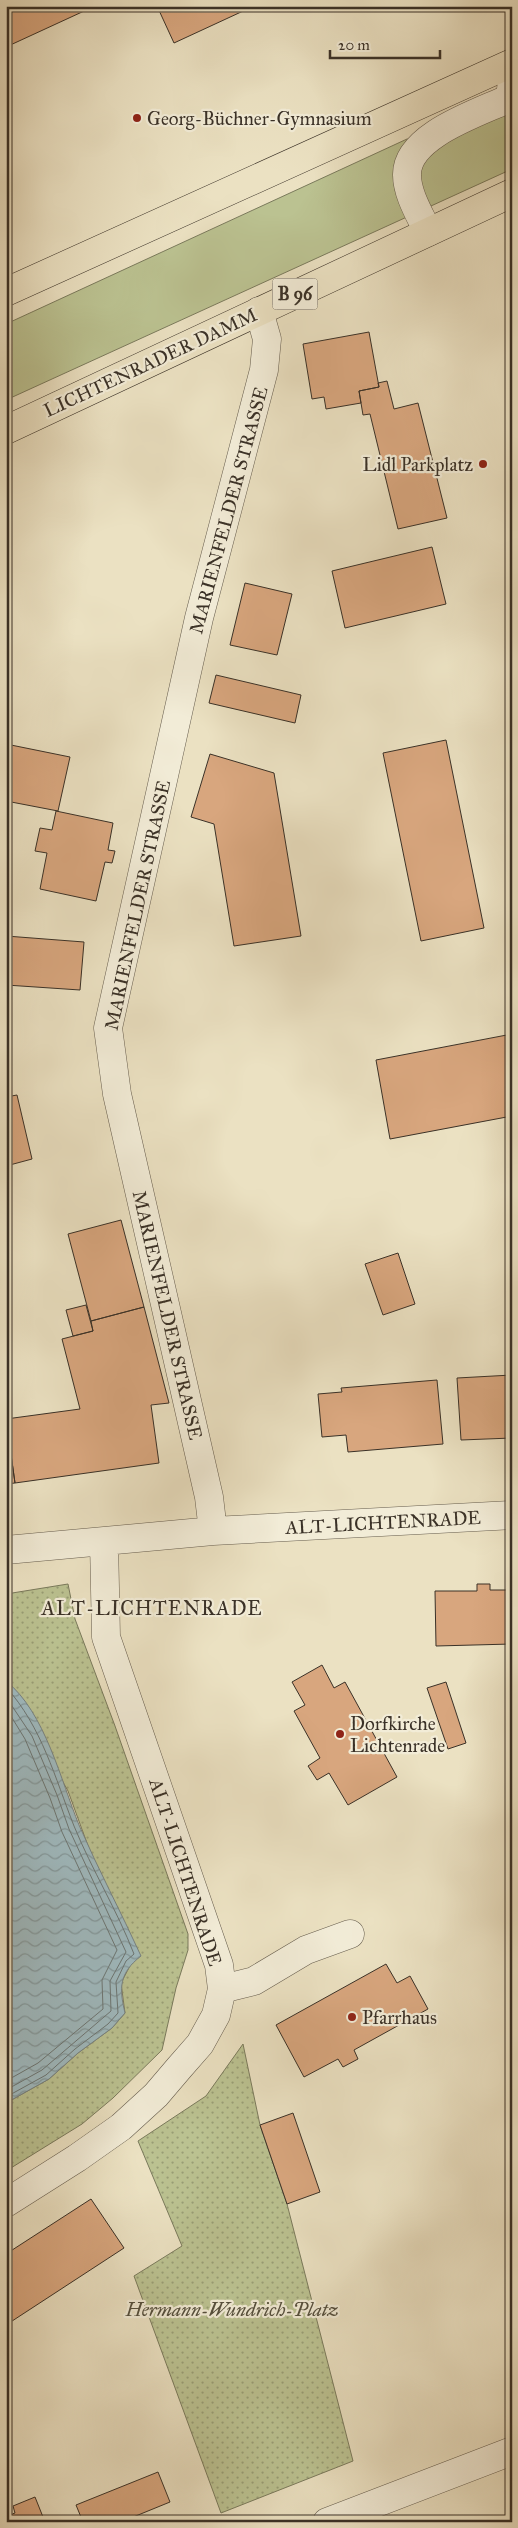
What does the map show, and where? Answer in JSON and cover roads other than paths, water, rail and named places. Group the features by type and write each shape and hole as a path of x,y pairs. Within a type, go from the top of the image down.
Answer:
{"main road":[{"path":"6,292 512,62"},
{"name":"LICHTENRADER DAMM","path":"6,430 512,193"}],"street":[{"path":"428,232 414,204 407,175 408,165 417,150 432,134 510,98 512,81"},
{"name":"MARIENFELDER STRASSE","path":"212,1531 209,1497 117,1094 108,1028 199,618 264,370 267,339 259,311"},
{"name":"ALT-LICHTENRADE","path":"6,1550 212,1531 512,1515"},
{"name":"ALT-LICHTENRADE","path":"6,2203 77,2158 121,2127 156,2095 200,2044 216,2015 222,1989 219,1965 106,1637 104,1541"},
{"path":"222,1989 254,1981 306,1950 350,1934"},
{"path":"327,2522 512,2451"}],"water":[{"path":"6,1681 20,1694 41,1729 79,1825 141,1956 128,1969 122,1982 125,2013 112,2028 78,2053 49,2079 6,2103"}],"place":[{"name":"Georg-Büchner-Gymnasium","path":"137,118"},
{"name":"Lidl Parkplatz","path":"483,464"},
{"name":"Dorfkirche Lichtenrade","path":"340,1734"},
{"name":"Pfarrhaus","path":"352,2017"}],"district":[{"name":"ALT-LICHTENRADE","path":"152,1608"}],"park label":[{"name":"Hermann-Wundrich-Platz","path":"232,2309"}]}
